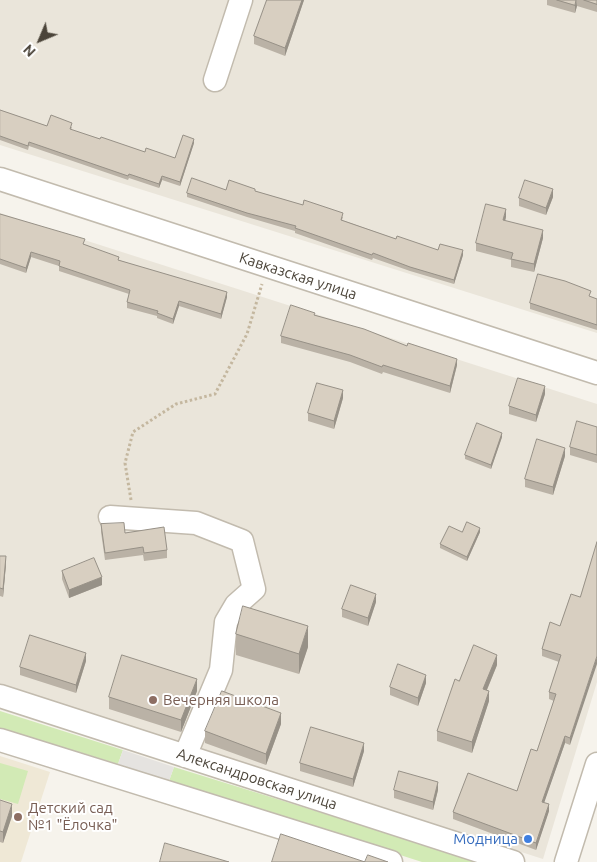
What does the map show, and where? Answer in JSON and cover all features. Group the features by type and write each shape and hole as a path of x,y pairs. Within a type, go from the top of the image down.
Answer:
{"street":[{"path":"215,80 241,0"},
{"name":"Кавказская улица","path":"0,179 597,374"},
{"path":"110,517 196,523 242,541 254,588 236,605 226,622 221,670 185,756"},
{"name":"Александровская улица","path":"0,696 513,862"},
{"path":"0,740 391,862"},
{"path":"566,862 597,764"}],"path":[{"path":"134,519 125,463 133,432 176,404 215,394 247,334 267,266"}],"shaded area":[{"path":"0,0 597,0 597,333 0,145"},
{"path":"0,213 597,404 597,682 543,859 0,685"},
{"path":"123,750 174,767 169,781 118,764"},
{"name":"Детский сад №1 \"Ёлочка\"","path":"0,756 50,772 21,862 0,862"}],"green space":[{"path":"0,711 123,750 118,764 0,728"},
{"path":"0,763 28,771 18,804 0,799"},
{"path":"174,767 480,862 422,862 169,781"}],"building":[{"path":"267,0 302,0 285,48 254,36"},
{"path":"557,0 576,0 575,5"},
{"path":"584,0 597,0 597,4"},
{"path":"0,110 47,126 51,115 72,123 70,129 145,152 146,148 175,158 183,135 194,139 180,182 162,176 159,184 129,174 128,176 29,142 28,146 0,136"},
{"path":"192,178 226,190 229,180 255,189 255,191 303,205 304,200 343,213 341,220 396,239 397,236 438,250 440,244 463,250 454,280 410,267 373,253 372,255 295,228 296,226 247,213 187,193"},
{"path":"525,180 553,189 546,208 519,198"},
{"path":"486,204 506,209 503,220 543,230 534,264 511,259 513,253 476,243"},
{"path":"0,214 85,239 83,244 119,257 118,260 227,292 221,314 179,301 173,319 157,313 158,311 127,302 130,290 59,266 60,261 31,252 26,268 0,259"},
{"path":"538,274 565,281 591,291 589,296 597,299 597,325 530,303"},
{"path":"291,305 315,313 314,315 364,329 407,346 408,343 457,359 450,386 281,336"},
{"path":"518,378 545,386 536,415 509,406"},
{"path":"317,383 343,390 334,421 308,413"},
{"path":"577,421 597,427 597,455 570,447"},
{"path":"477,423 502,433 491,465 465,455"},
{"path":"537,439 565,448 553,487 525,479"},
{"path":"467,522 480,528 467,557 440,544 449,526 462,532"},
{"path":"124,523 125,533 164,527 167,550 144,553 143,547 105,553 101,524"},
{"path":"597,542 597,656 570,738 565,736 542,802 549,804 536,843 453,812 468,773 517,791 531,749 537,751 556,694 549,692 561,655 542,649 550,622 560,626 571,594 580,597"},
{"path":"0,556 6,556 3,589 0,588"},
{"path":"94,558 102,577 69,590 62,571"},
{"path":"351,585 376,594 368,618 342,609"},
{"path":"243,606 308,626 299,654 236,634"},
{"path":"30,635 86,653 76,685 20,667"},
{"path":"474,645 497,655 483,689 489,691 472,742 437,731 455,679 459,681"},
{"name":"Вечерняя школа","path":"122,655 197,679 181,720 109,697"},
{"path":"398,664 426,675 418,698 390,687"},
{"path":"222,691 281,713 266,754 205,731"},
{"path":"311,727 364,743 353,779 300,763"},
{"path":"399,771 438,782 433,802 394,790"},
{"path":"0,800 12,804 3,832 0,831"},
{"path":"281,834 365,862 272,862"},
{"path":"165,843 229,862 160,862"},
{"path":"368,855 388,862 365,862"}],"place":[{"name":"Вечерняя школа","path":"153,700"},
{"name":"Детский сад №1 \"Ёлочка\"","path":"18,817"},
{"name":"Модница","path":"528,839"}]}
